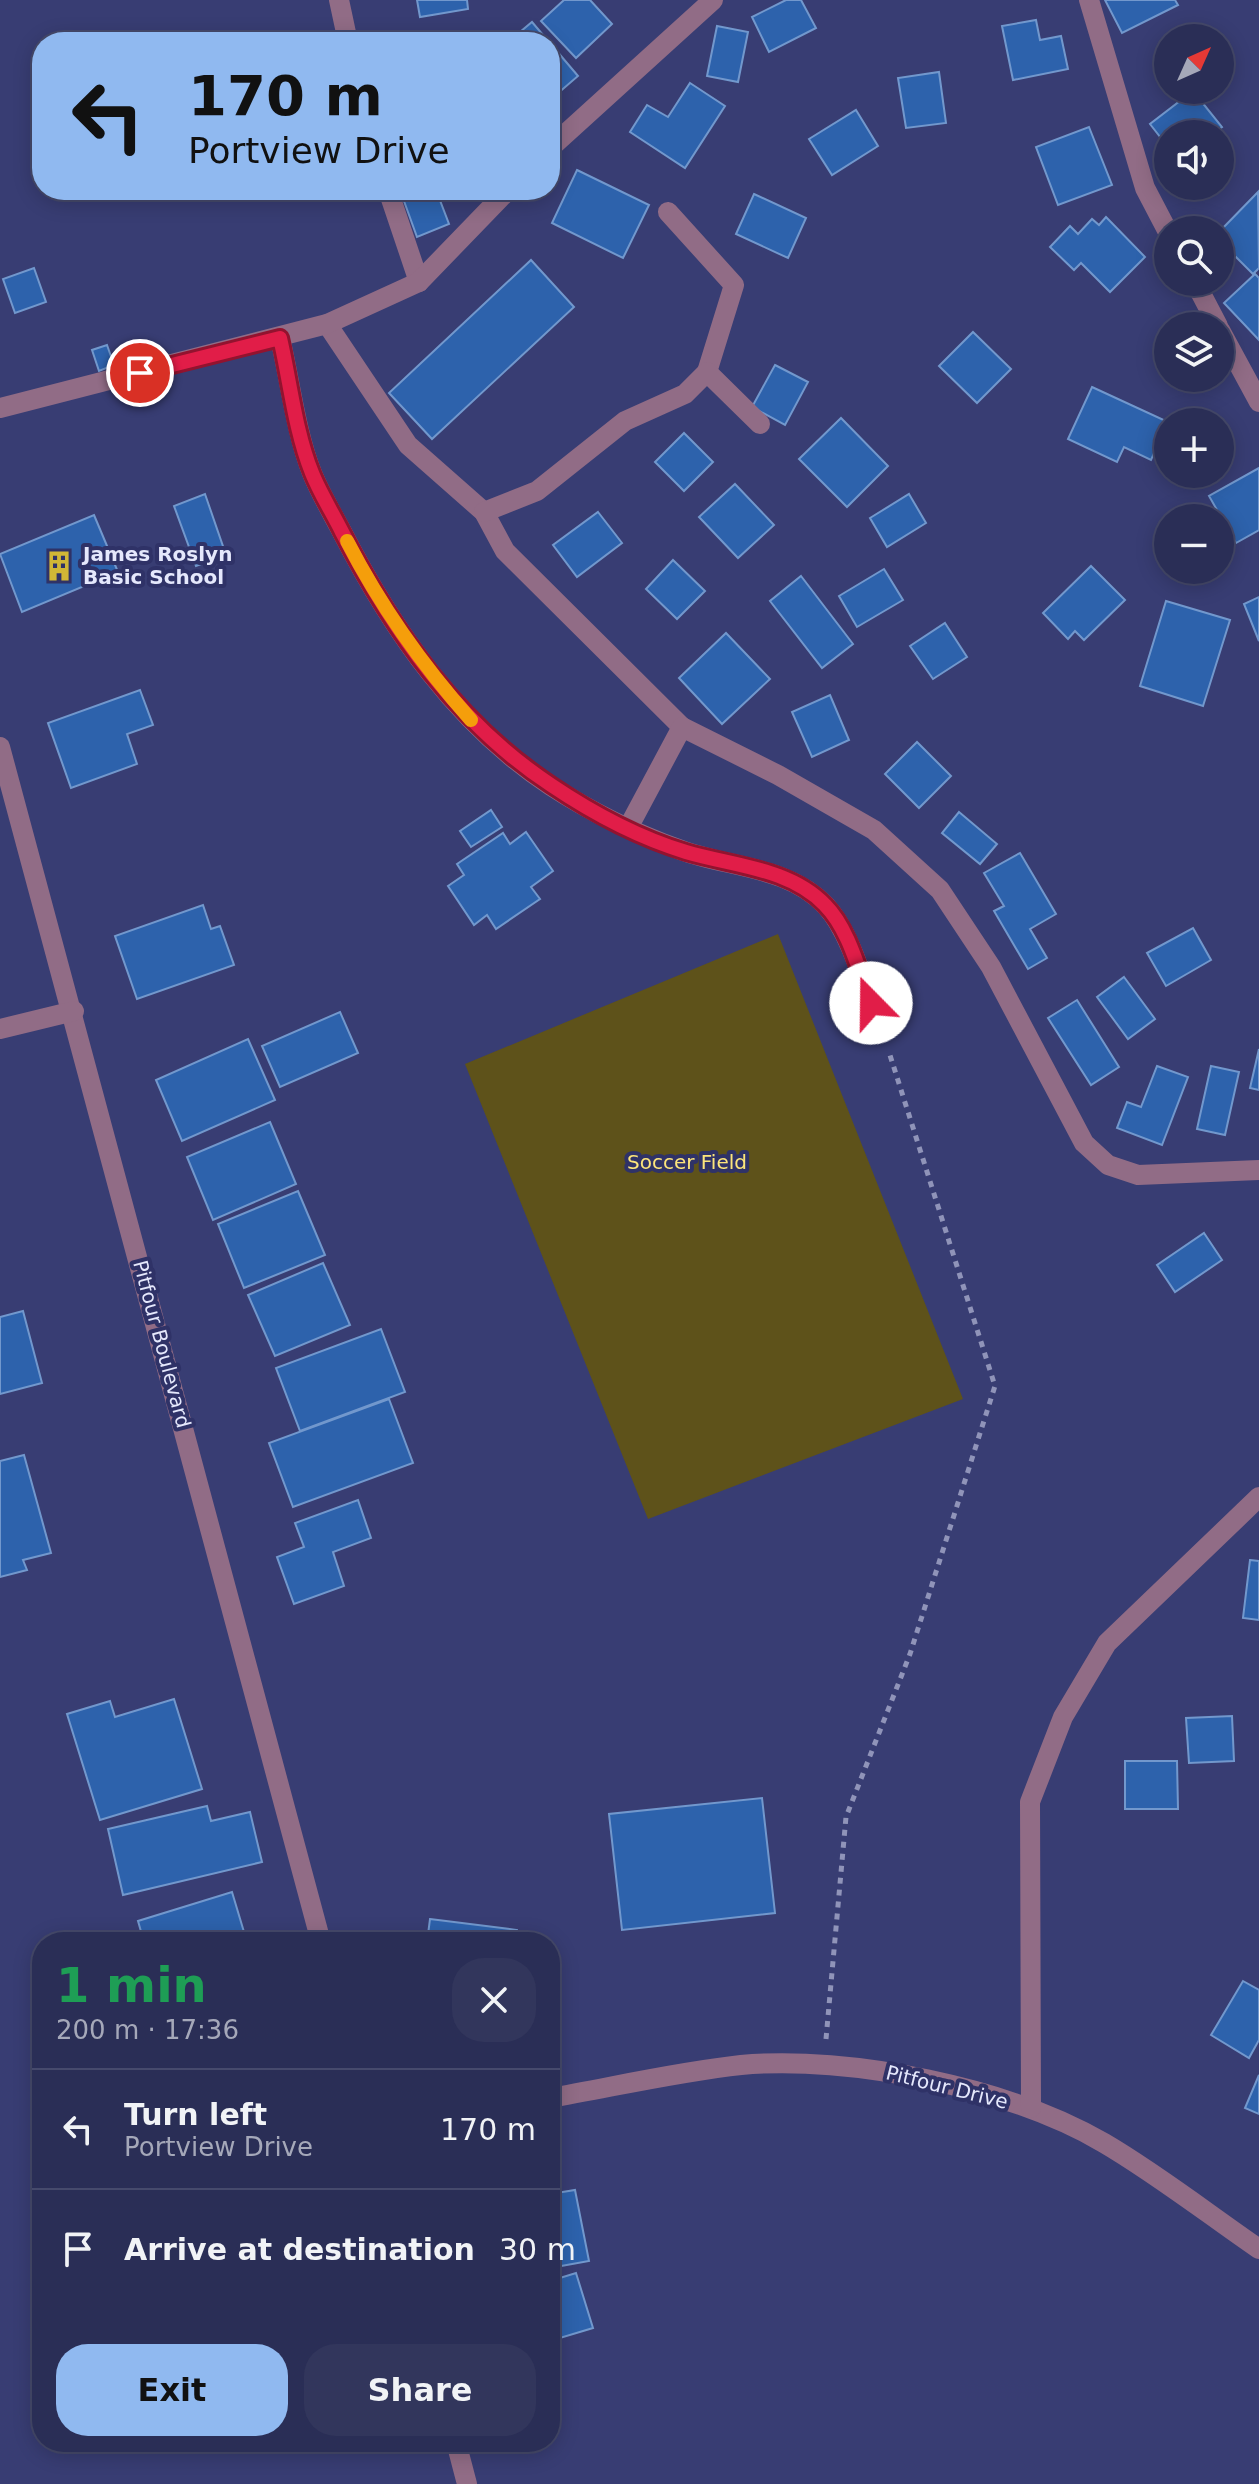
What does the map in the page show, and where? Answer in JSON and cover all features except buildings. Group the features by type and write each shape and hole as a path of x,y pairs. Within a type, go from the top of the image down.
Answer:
{"street":[{"path":"339,0 346,32"},
{"path":"560,139 713,0"},
{"path":"1089,0 1145,188 1160,216"},
{"path":"391,200 419,282"},
{"path":"0,408 327,324 419,282 498,200"},
{"path":"484,512 537,491 625,421 685,394 707,372 734,285 668,212"},
{"path":"327,324 408,445 484,512 505,551 682,727 778,775 874,830 940,890 991,967 1084,1143 1108,1165 1138,1175 1259,1170"},
{"path":"280,338 311,472 372,590 433,678 490,740 552,786 628,828 684,851 778,876 807,888 828,907 843,932 880,1026"},
{"path":"1234,356 1259,402"},
{"path":"707,372 760,424"},
{"path":"628,828 682,727"},
{"name":"Pitfour Boulevard","path":"0,747 74,1011 318,1932"},
{"path":"0,1029 74,1011"},
{"path":"1031,2108 1030,1802 1063,1717 1107,1643 1259,1497"},
{"name":"Pitfour Drive","path":"560,2096 742,2065 824,2064 905,2074 1031,2108 1103,2143 1259,2249"},
{"path":"459,2452 467,2484"}],"path":[{"path":"824,2064 846,1817 910,1654 995,1386 880,1026"}],"green space":[{"name":"Soccer Field","path":"778,934 963,1399 648,1519 465,1064"}],"slow traffic":[{"path":"347,541 372,590 433,678 471,720"}],"place":[{"name":"James Roslyn Basic School","path":"59,566"}],"route":[{"path":"140,373 280,338 311,472 372,590 433,678 490,740 552,786 628,828 684,851 778,876 807,888 828,907 843,932 871,1003"}]}
